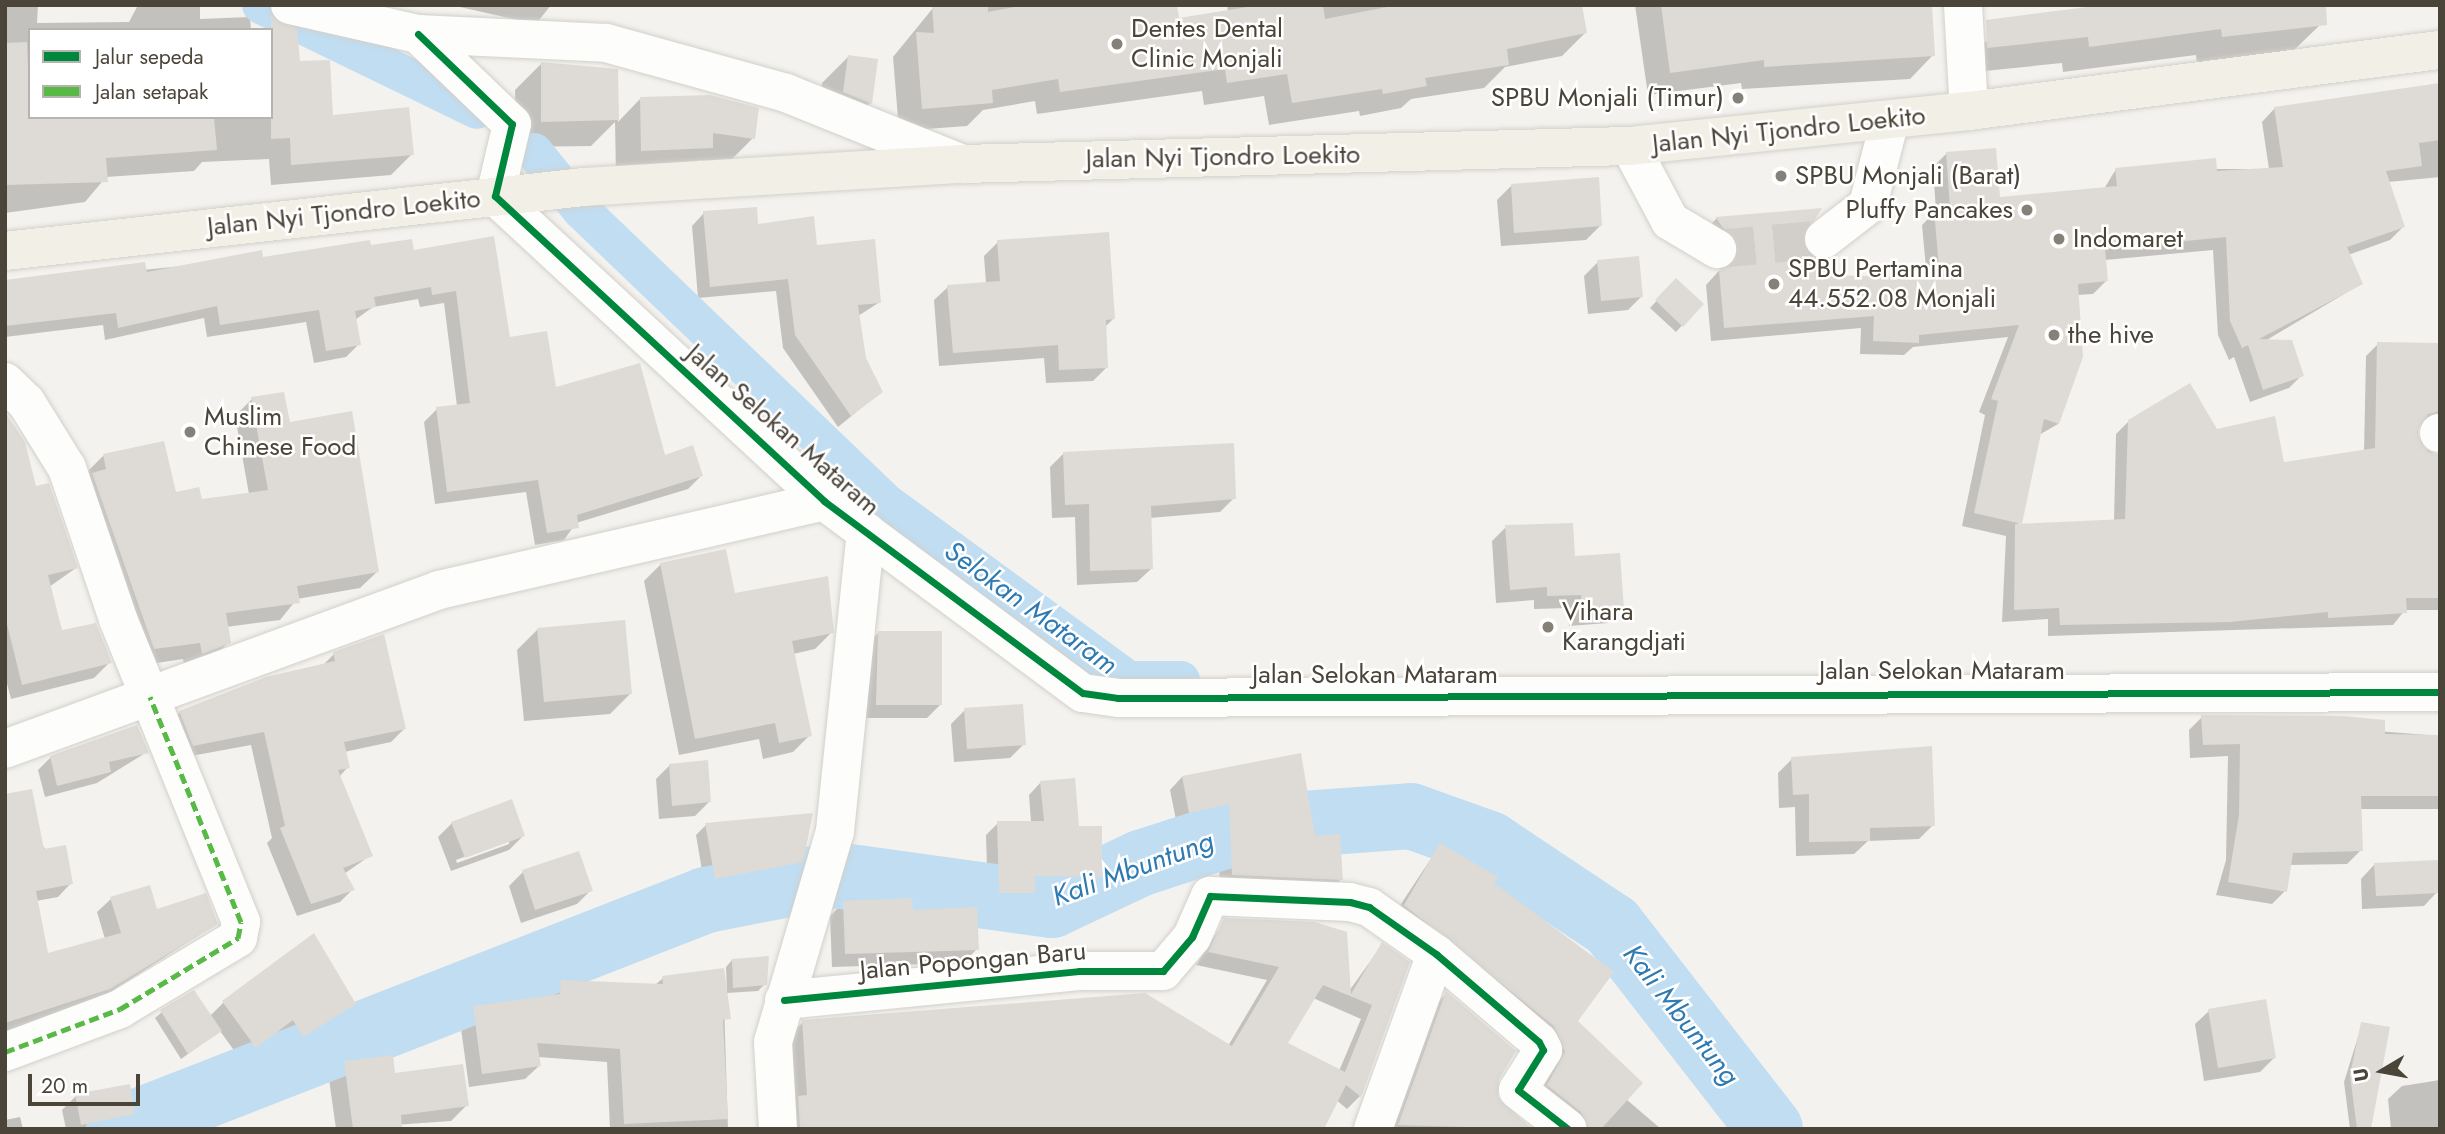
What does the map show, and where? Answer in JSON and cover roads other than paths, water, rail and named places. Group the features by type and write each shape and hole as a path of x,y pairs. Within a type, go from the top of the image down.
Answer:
{"main road":[{"name":"Jalan Nyi Tjondro Loekito","path":"5,251 584,187 963,164 1630,146 1969,111 2440,50"}],"street":[{"path":"290,5 418,34 606,43 786,93 963,164"},
{"path":"1963,5 1969,111"},
{"path":"418,34 512,124 505,196"},
{"path":"1824,239 1868,205 1890,120"},
{"path":"1630,146 1670,221 1717,249"},
{"name":"Jalan Selokan Mataram","path":"505,196 824,501 1075,687 1118,698 2440,692"},
{"path":"5,382 58,448 150,697 241,922 238,938 120,1009 5,1052"},
{"path":"5,749 439,590 824,501"},
{"path":"778,1129 773,1042 835,831 866,532"},
{"name":"Jalan Popongan Baru","path":"784,1000 1079,971 1169,970 1192,937 1206,899 1217,894 1368,907 1437,954 1539,1042 1543,1050 1518,1090 1568,1129"},
{"path":"1373,1129 1437,954"}],"waterway":[{"name":"Selokan Mataram","path":"261,5 477,110"},
{"name":"Selokan Mataram","path":"534,152 581,210 884,501 1129,680 1181,680"},
{"name":"Kali Mbuntung","path":"119,1129 706,900 835,875 1052,905 1141,863 1249,828 1411,816 1489,844 1612,926 1770,1129"}],"tunnel":[{"path":"1717,249 1824,239"}],"place":[{"name":"Dentes Dental Clinic Monjali","path":"1117,44"},
{"name":"SPBU Monjali (Timur)","path":"1738,98"},
{"name":"SPBU Monjali (Barat)","path":"1781,176"},
{"name":"Pluffy Pancakes","path":"2027,210"},
{"name":"Indomaret","path":"2059,239"},
{"name":"SPBU Pertamina 44.552.08 Monjali","path":"1774,284"},
{"name":"the hive","path":"2054,335"},
{"name":"Muslim Chinese Food","path":"190,432"},
{"name":"Vihara Karangdjati","path":"1548,627"}]}
